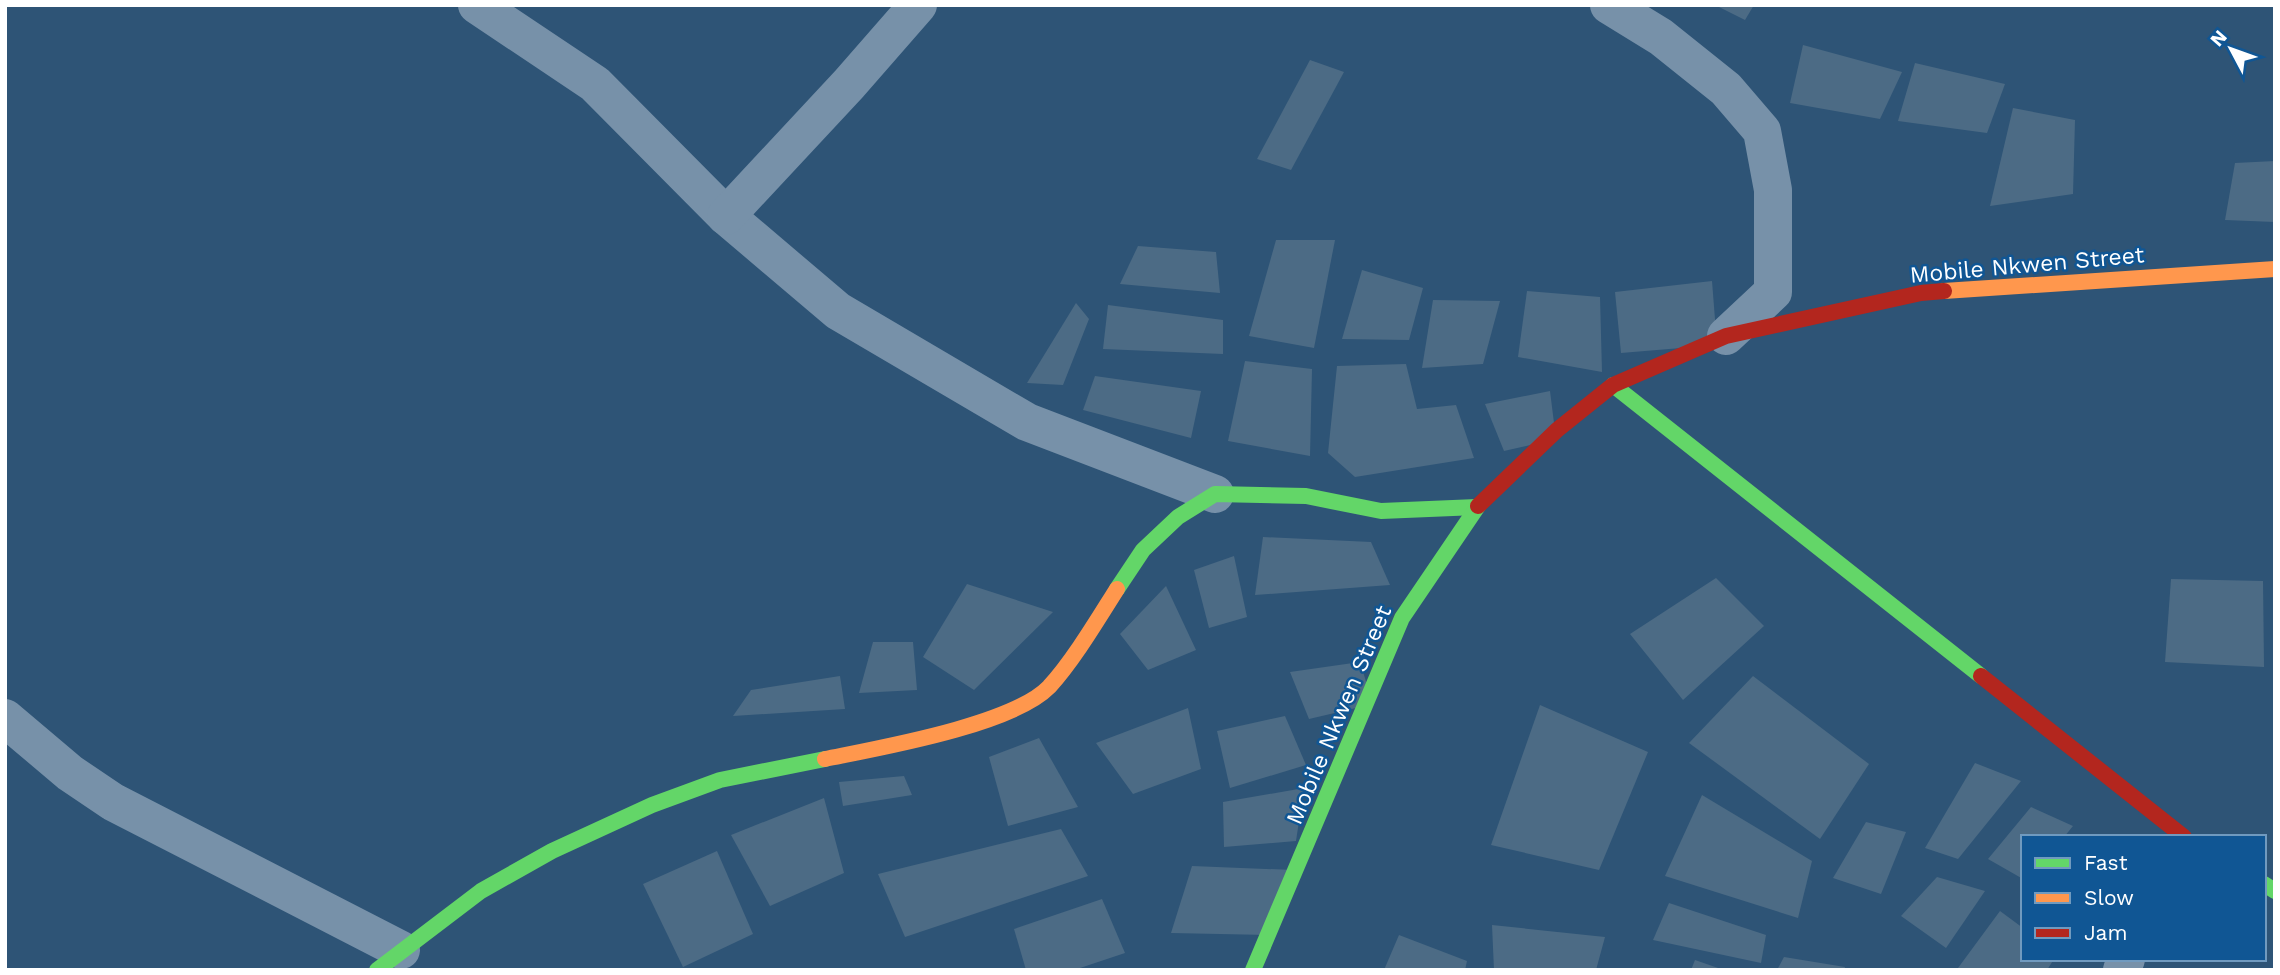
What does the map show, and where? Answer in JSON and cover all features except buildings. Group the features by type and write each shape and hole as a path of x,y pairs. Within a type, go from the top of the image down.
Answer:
{"main road":[{"name":"Mobile Nkwen Street","path":"1253,970 1402,618 1477,507 1557,430 1613,385 1726,336 1921,293 2275,269"},
{"path":"1613,385 2181,835"},
{"path":"389,960 481,891 552,851 652,805 720,780 902,743 1008,713 1048,688 1089,633 1143,550 1178,517 1215,494 1306,496 1381,511 1477,507"}],"street":[{"path":"477,5 595,84 726,216 838,311 1027,422 1215,494"},
{"path":"726,216 849,84 918,5"},
{"path":"1609,5 1661,37 1726,89 1762,131 1773,190 1773,292 1726,336"},
{"path":"5,718 70,773 114,802 389,960"}],"traffic: fast":[{"path":"1613,385 1981,676"},
{"path":"1117,589 1143,550 1178,517 1215,494 1306,496 1381,511 1477,507"},
{"path":"1253,970 1402,618 1478,506"},
{"path":"377,970 481,891 552,851 652,805 720,780 825,759"},
{"path":"2266,885 2275,891"}],"traffic: slow":[{"path":"1944,291 2275,269"},
{"path":"825,759 976,724 1031,701 1049,687 1067,665 1117,589"}],"traffic: jam":[{"path":"1478,506 1557,430 1613,385 1726,336 1921,293 1944,291"},
{"path":"1981,676 2181,835"}]}
